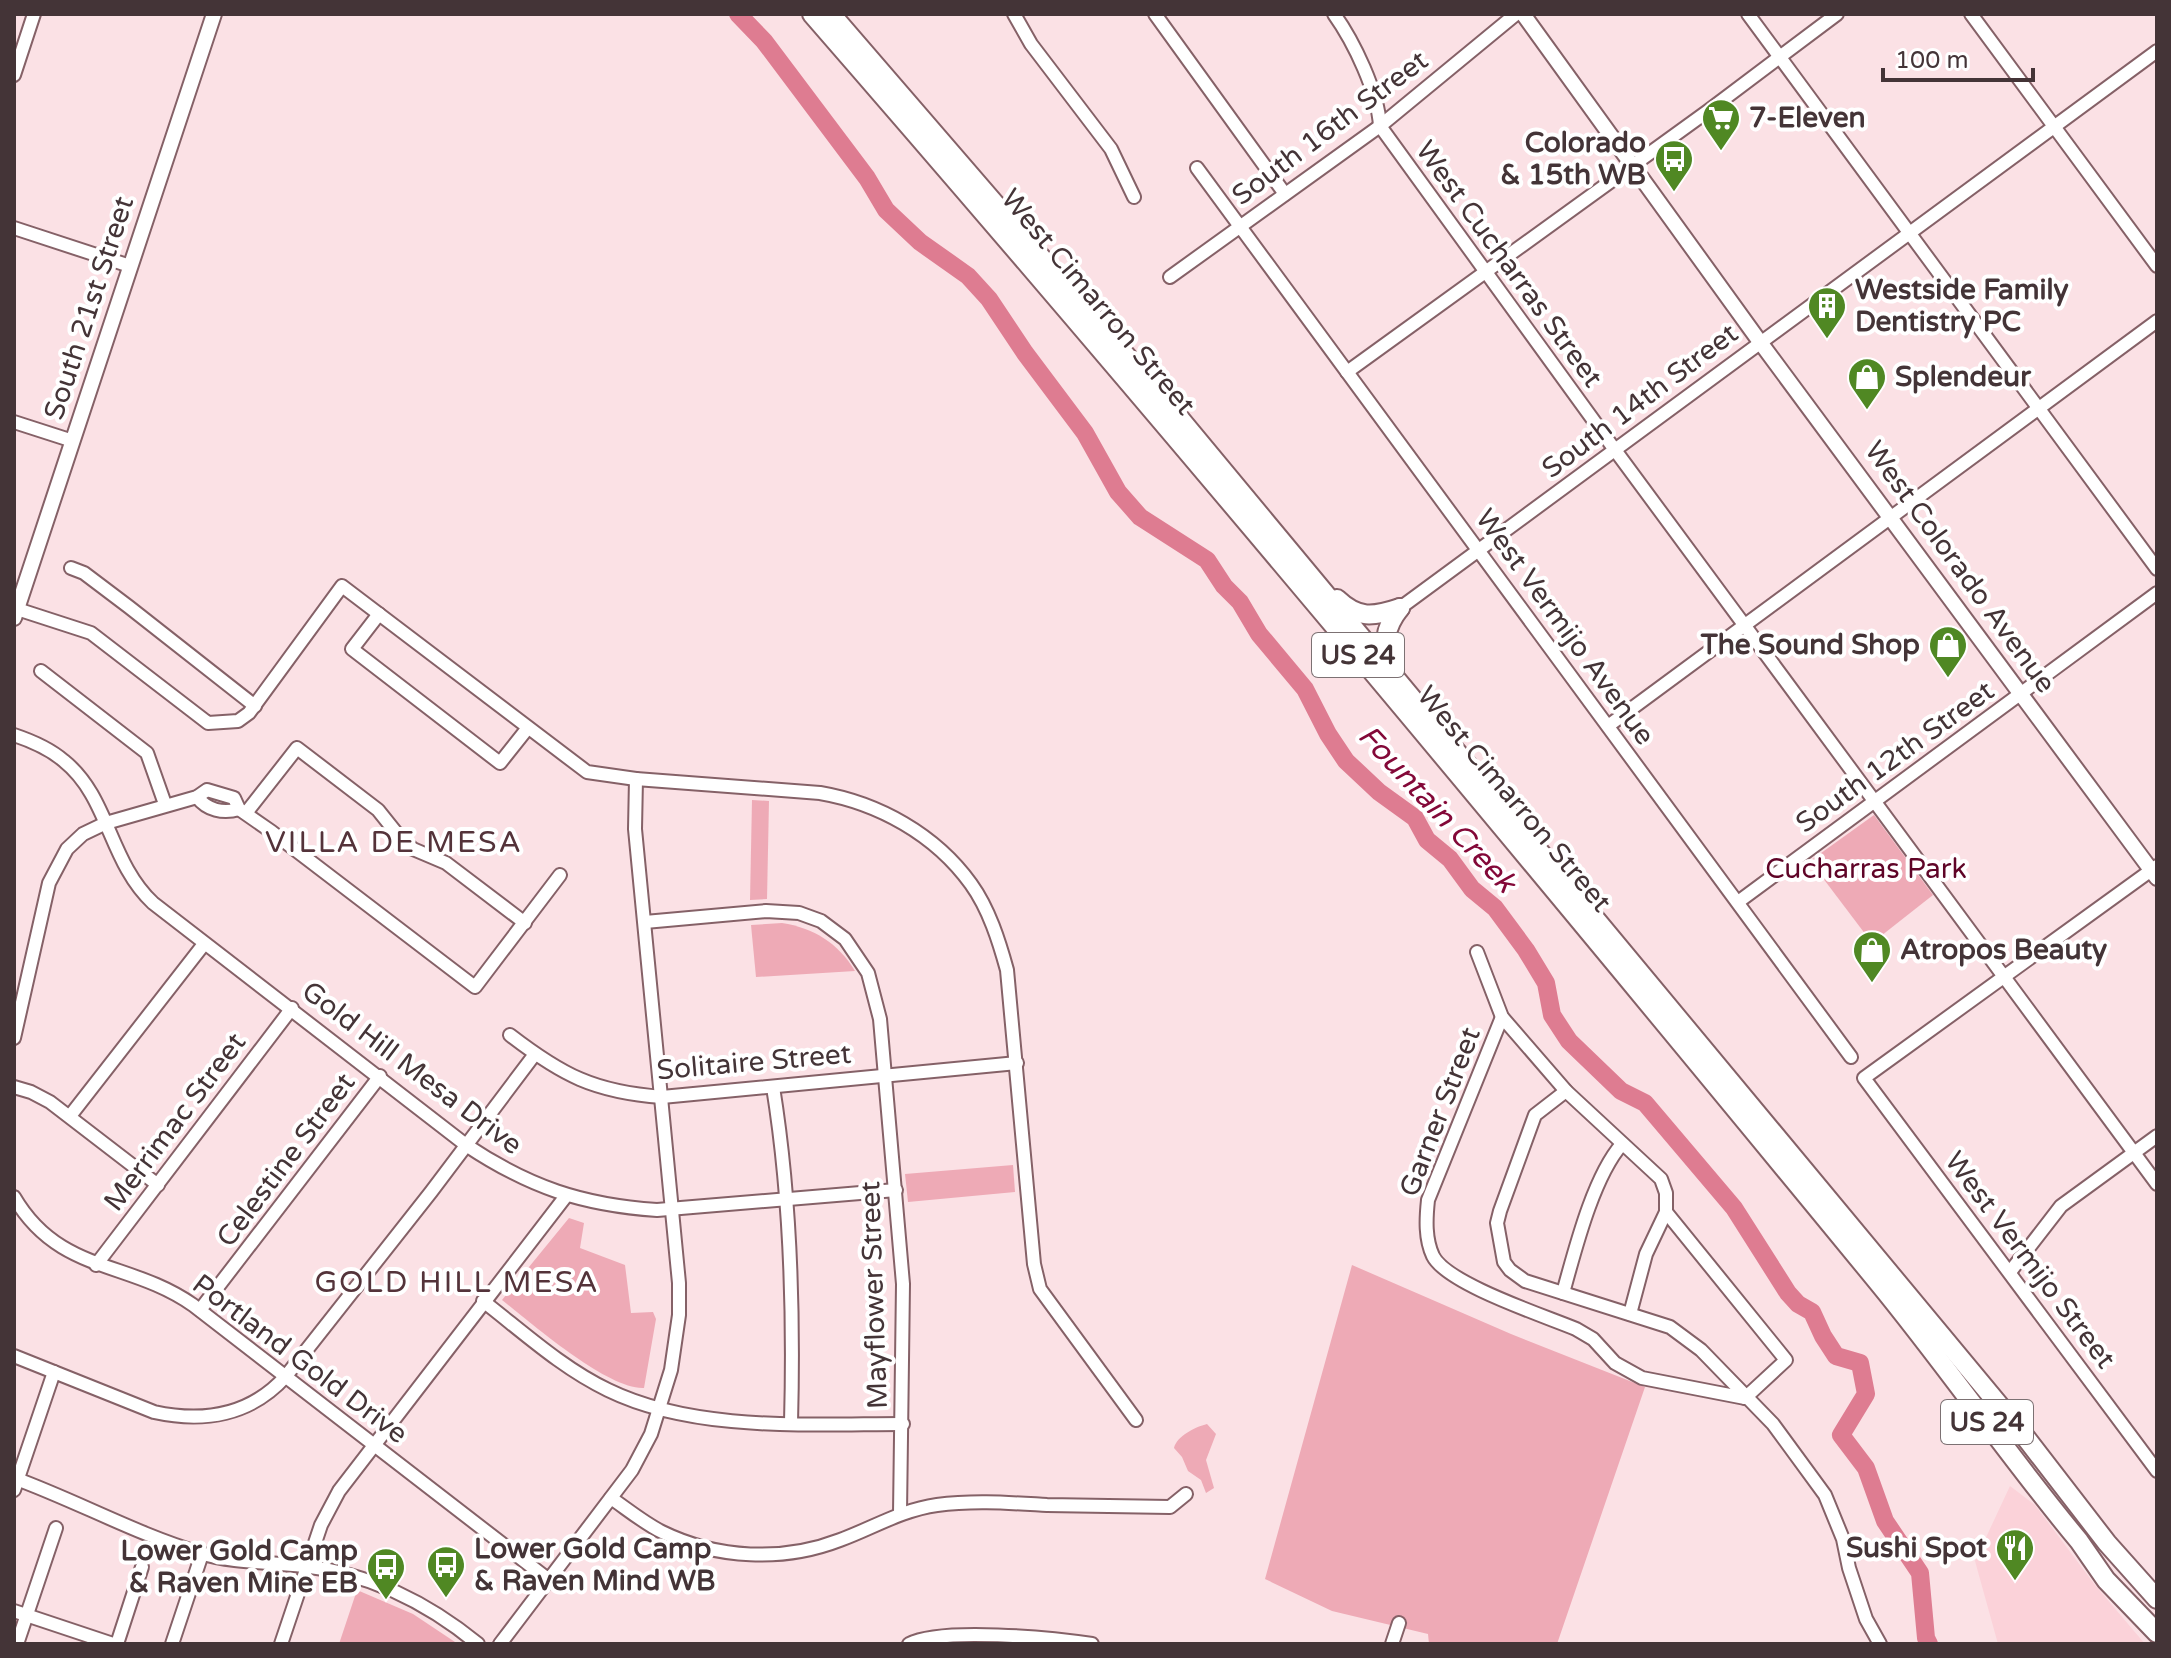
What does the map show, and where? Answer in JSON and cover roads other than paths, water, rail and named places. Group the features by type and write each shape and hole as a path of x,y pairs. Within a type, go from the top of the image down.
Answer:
{"highway":[{"name":"West Cimarron Street","path":"812,14 1093,339 1501,826 1887,1293 2113,1588 2157,1633"},
{"name":"West Cimarron Street","path":"831,14 1166,402 2019,1429 2107,1543 2157,1599"},
{"path":"1293,555 1332,596 1353,612 1369,616 1400,608"},
{"path":"1400,608 1388,629 1386,650 1394,670 1425,715"},
{"path":"2079,1541 2122,1577 2157,1613"},
{"path":"2107,1543 2157,1586"},
{"path":"2113,1588 2116,1601 2156,1644"}],"main road":[{"name":"South 21st Street","path":"16,614 214,14"},
{"name":"West Colorado Avenue","path":"1523,14 1760,342 2155,872"}],"street":[{"path":"14,75 34,14"},
{"path":"1014,14 1031,44 1111,149 1134,197"},
{"path":"1155,14 1285,194"},
{"name":"West Cucharras Street","path":"1334,14 1347,32 1379,109 1380,126 2157,1184"},
{"name":"South 16th Street","path":"1170,277 1380,126 1516,14"},
{"path":"1748,14 2157,569"},
{"path":"1347,372 1837,14"},
{"path":"1971,14 2157,266"},
{"name":"South 14th Street","path":"1400,608 2157,51"},
{"name":"West Vermijo Avenue","path":"1197,168 1851,1057"},
{"path":"14,228 130,266"},
{"path":"1608,726 2157,321"},
{"path":"14,422 73,441"},
{"path":"71,568 84,573 255,706"},
{"path":"16,614 91,633 208,723 238,721 255,706 342,586 587,772 636,779 820,793 844,797 894,816 939,849 972,884 995,929 1007,970 1034,1264 1040,1289 1136,1420"},
{"name":"South 12th Street","path":"1738,902 2157,593"},
{"path":"379,614 352,649 500,763 527,729"},
{"path":"41,671 147,753 165,804"},
{"name":"Gold Hill Mesa Drive","path":"14,735 43,746 65,761 85,784 106,823 125,870 140,891 204,944 292,1008 466,1145 521,1178 566,1196 626,1208 672,1210 896,1190"},
{"path":"243,811 297,748 378,810 413,849 446,863 525,923"},
{"path":"500,1644 632,1470 660,1409 671,1370 679,1315 679,1283 635,829 636,779"},
{"path":"14,1038 54,871 75,841 106,823 197,797 207,790 234,798 243,811 475,987 560,875"},
{"path":"2006,978 2155,872"},
{"name":"Mayflower Street","path":"645,922 789,911 821,921 845,939 868,973 878,1004 903,1284 900,1513"},
{"path":"70,1116 204,944"},
{"name":"Garner Street","path":"1477,952 1502,1017 1566,1091 1661,1179 1666,1193 1666,1212 1786,1360 1745,1398 1642,1378 1615,1363 1593,1339 1576,1329 1465,1283 1448,1273 1434,1257 1428,1237 1428,1200 1502,1017"},
{"name":"West Vermijo Street","path":"2006,978 1864,1078 2157,1471"},
{"name":"Merrimac Street","path":"96,1265 292,1008"},
{"name":"Solitaire Street","path":"510,1035 559,1070 585,1082 620,1092 662,1097 1017,1063"},
{"path":"14,1356 154,1412 192,1418 222,1415 243,1408 272,1392 535,1054"},
{"name":"Celestine Street","path":"200,1310 380,1076"},
{"path":"14,1087 40,1096 70,1116 158,1185"},
{"path":"773,1087 794,1308 791,1423"},
{"path":"1566,1091 1535,1115 1497,1223 1504,1262 1525,1281 1670,1327 1701,1350 1773,1424 1825,1495 1843,1539 1866,1619 1880,1644"},
{"path":"2010,1272 2061,1206 2157,1136"},
{"path":"1563,1293 1578,1241 1604,1172 1622,1144"},
{"path":"281,1644 326,1512 374,1443 566,1196"},
{"name":"Portland Gold Drive","path":"14,1197 28,1219 49,1240 96,1265 149,1282 200,1310 549,1580"},
{"path":"1630,1314 1646,1254 1666,1212"},
{"path":"483,1301 582,1375 631,1400 660,1409 720,1420 903,1424"},
{"path":"54,1372 15,1482 202,1554 235,1561 307,1566 349,1575 423,1604 478,1644"},
{"path":"611,1498 661,1531 725,1552 759,1556 798,1553 840,1541 900,1513 937,1505 980,1502 1170,1507 1186,1494"},
{"path":"17,1644 20,1614 56,1528"},
{"path":"172,1644 202,1554"},
{"path":"20,1614 115,1644 142,1567"},
{"path":"1392,1644 1399,1623"},
{"path":"909,1644 934,1636 998,1640 1055,1639 1092,1644"}],"waterway":[{"name":"Fountain Creek","path":"738,14 764,41 867,178 886,210 920,242 968,276 989,299 1085,433 1118,492 1140,517 1207,560 1224,586 1240,602 1259,634 1305,689 1346,761 1379,792 1415,818 1427,840 1450,859 1472,889 1495,908 1546,983 1552,1015 1569,1041 1621,1091 1645,1103 1734,1208 1788,1293 1798,1304 1812,1312 1836,1356 1860,1363 1866,1394 1841,1435 1866,1468 1885,1521 1920,1573 1929,1644"}],"place":[{"name":"7-Eleven","path":"1721,152"},
{"name":"Colorado & 15th WB","path":"1674,193"},
{"name":"Westside Family Dentistry PC","path":"1827,340"},
{"name":"Splendeur","path":"1867,411"},
{"name":"The Sound Shop","path":"1948,679"},
{"name":"Atropos Beauty","path":"1872,984"},
{"name":"Sushi Spot","path":"2015,1582"},
{"name":"Lower Gold Camp & Raven Mind WB","path":"446,1599"},
{"name":"Lower Gold Camp & Raven Mine EB","path":"386,1601"}],"district":[{"name":"VILLA DE MESA","path":"394,842"},
{"name":"GOLD HILL MESA","path":"457,1282"}],"park label":[{"name":"Cucharras Park","path":"1866,869"}]}
